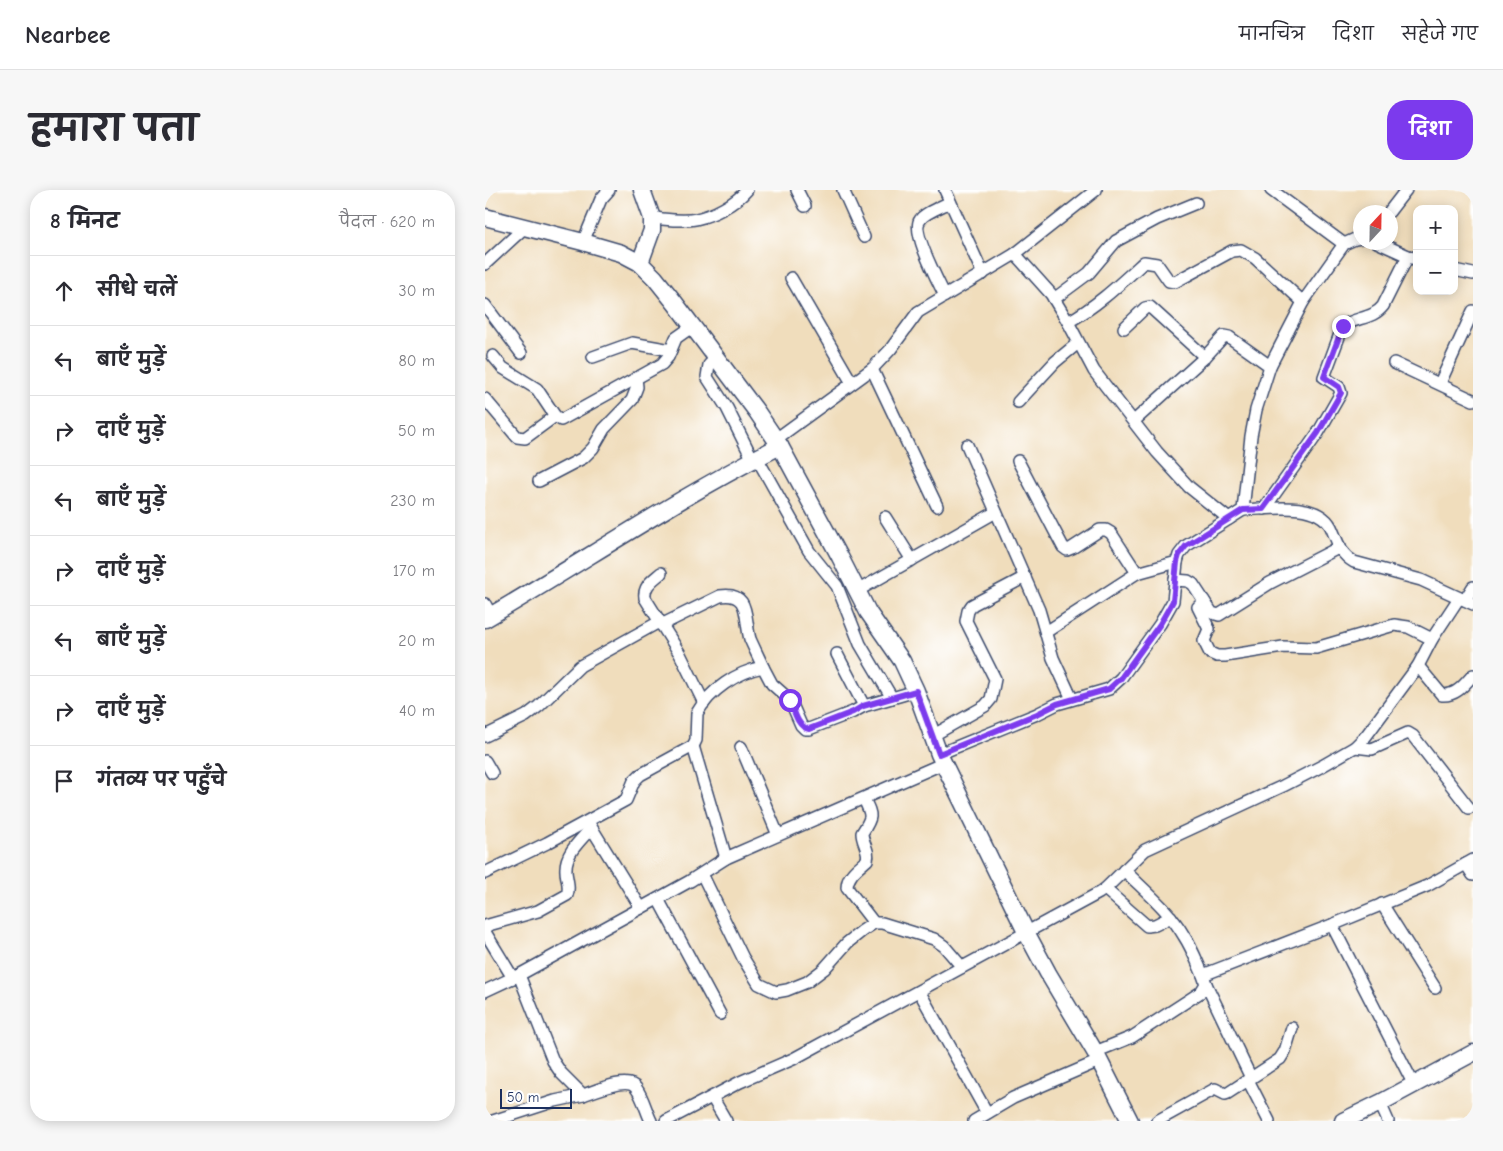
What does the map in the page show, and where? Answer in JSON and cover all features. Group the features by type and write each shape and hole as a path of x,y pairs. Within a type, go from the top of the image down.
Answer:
{"main road":[{"path":"640,263 652,230 652,218 642,190"},
{"path":"485,217 525,226 621,253 640,263 655,278 717,357 778,443 880,631 901,661 916,691 942,758 1026,932 1097,1056 1130,1121"},
{"path":"487,613 755,459 778,443"},
{"path":"1343,1121 1473,1053"}],"street":[{"path":"583,242 601,199 609,190"},
{"path":"652,218 695,220 737,201 747,190"},
{"path":"797,190 805,206"},
{"path":"843,190 864,237"},
{"path":"945,190 983,274"},
{"path":"778,443 872,369 890,350 918,312 1015,254 1095,190"},
{"path":"1271,190 1344,244"},
{"path":"1394,205 1403,192"},
{"path":"945,296 923,250 917,226 921,218 950,202"},
{"path":"1054,299 1089,273 1116,241 1157,219 1196,203"},
{"path":"485,264 525,226"},
{"path":"1243,510 1251,436 1270,366 1303,302 1344,244 1353,240"},
{"path":"1068,322 1103,300 1144,262 1157,264 1169,281 1175,282 1232,251 1241,250 1255,258 1303,302"},
{"path":"1263,509 1318,433 1341,393 1339,387 1324,377 1343,326 1379,312 1412,258 1394,250"},
{"path":"1015,254 1054,299 1094,371 1157,452 1189,486 1229,519"},
{"path":"1458,271 1473,274"},
{"path":"791,278 852,383"},
{"path":"485,305 521,352"},
{"path":"1124,328 1145,308 1150,307 1205,356"},
{"path":"1440,383 1473,311"},
{"path":"493,356 503,368 537,389 555,416 561,420 662,364 668,357 676,338 693,326"},
{"path":"1134,422 1205,356 1222,337 1226,336 1270,366"},
{"path":"1018,402 1055,362 1078,342"},
{"path":"593,358 633,343 671,350"},
{"path":"717,357 709,365 707,377 727,408 809,551 837,586 861,644 892,698"},
{"path":"1394,363 1473,400"},
{"path":"872,369 937,506"},
{"path":"539,482 583,458 593,448 604,429 632,400 637,387 636,378"},
{"path":"485,399 517,437 525,438 555,416"},
{"path":"967,445 1039,610 1053,658 1072,699"},
{"path":"1018,461 1063,547 1067,550 1100,530 1106,530 1111,533 1137,573"},
{"path":"485,991 516,977 658,899 726,858 864,798 942,758 1057,704 1109,689 1121,678 1160,624 1173,601 1179,555 1186,546 1243,510 1294,507 1320,516 1329,524 1343,555 1354,562 1421,580 1466,601"},
{"path":"857,590 996,512"},
{"path":"885,517 912,560"},
{"path":"1175,580 1188,581 1193,584 1212,613 1219,615 1270,584 1340,547"},
{"path":"1045,632 1137,573 1177,562"},
{"path":"661,573 646,586 645,598 680,654 704,703"},
{"path":"932,736 985,706 991,699 995,679 966,621 968,611 972,605 1025,577"},
{"path":"666,1121 740,1082 793,1059 1105,889 1145,850 1216,819 1322,766 1355,747 1366,736 1418,666 1432,639 1466,601 1473,587"},
{"path":"485,736 526,716 580,666 660,623 719,596 729,594 743,603 750,637 763,667 772,684 790,700 801,725 805,729 813,728 863,706 916,691"},
{"path":"1204,601 1199,607 1209,629 1204,641 1210,653 1217,656 1283,647 1316,648 1394,625 1408,628 1432,639"},
{"path":"837,654 863,706"},
{"path":"1418,666 1441,695 1448,696 1458,691 1473,675"},
{"path":"485,873 589,824 626,800 635,781 646,770 693,746 696,740 697,712 723,684 763,667"},
{"path":"1355,747 1372,749 1408,733 1413,736 1469,808"},
{"path":"693,746 726,858"},
{"path":"741,747 778,835"},
{"path":"485,761 492,774"},
{"path":"864,798 871,816 862,833 868,858 852,873 847,888 874,923"},
{"path":"589,824 641,908"},
{"path":"485,926 538,912 567,895 566,867 569,856 589,824"},
{"path":"1204,980 1427,886 1470,862 1473,875"},
{"path":"1123,870 1154,898 1185,937 1269,1121"},
{"path":"702,874 743,958 759,984 776,992 807,982 824,968 847,943 874,923 883,923 933,939 944,946 962,967"},
{"path":"1105,889 1147,926 1155,925 1171,917"},
{"path":"658,899 720,1014"},
{"path":"1382,904 1435,988"},
{"path":"1333,925 1414,1085"},
{"path":"485,932 516,977 553,1061 561,1073 583,1095"},
{"path":"974,1121 1013,1098 1132,1037 1201,992 1204,980"},
{"path":"919,991 987,1113"},
{"path":"1157,1121 1215,1089 1225,1094 1228,1093 1280,1059 1285,1052 1292,1028"},
{"path":"493,1121 622,1082 631,1083 636,1088 651,1121"},
{"path":"712,1097 726,1121"},
{"path":"1380,1103 1388,1121"},
{"path":"485,1117 487,1121"}],"route":[{"path":"790,700 801,725 805,729 809,729 853,712 863,706 916,691 939,754 1057,704 1109,689 1121,678 1160,624 1173,601 1177,562 1179,555 1186,546 1243,510 1263,509 1318,433 1341,393 1339,387 1326,380 1324,373 1343,326"}]}
